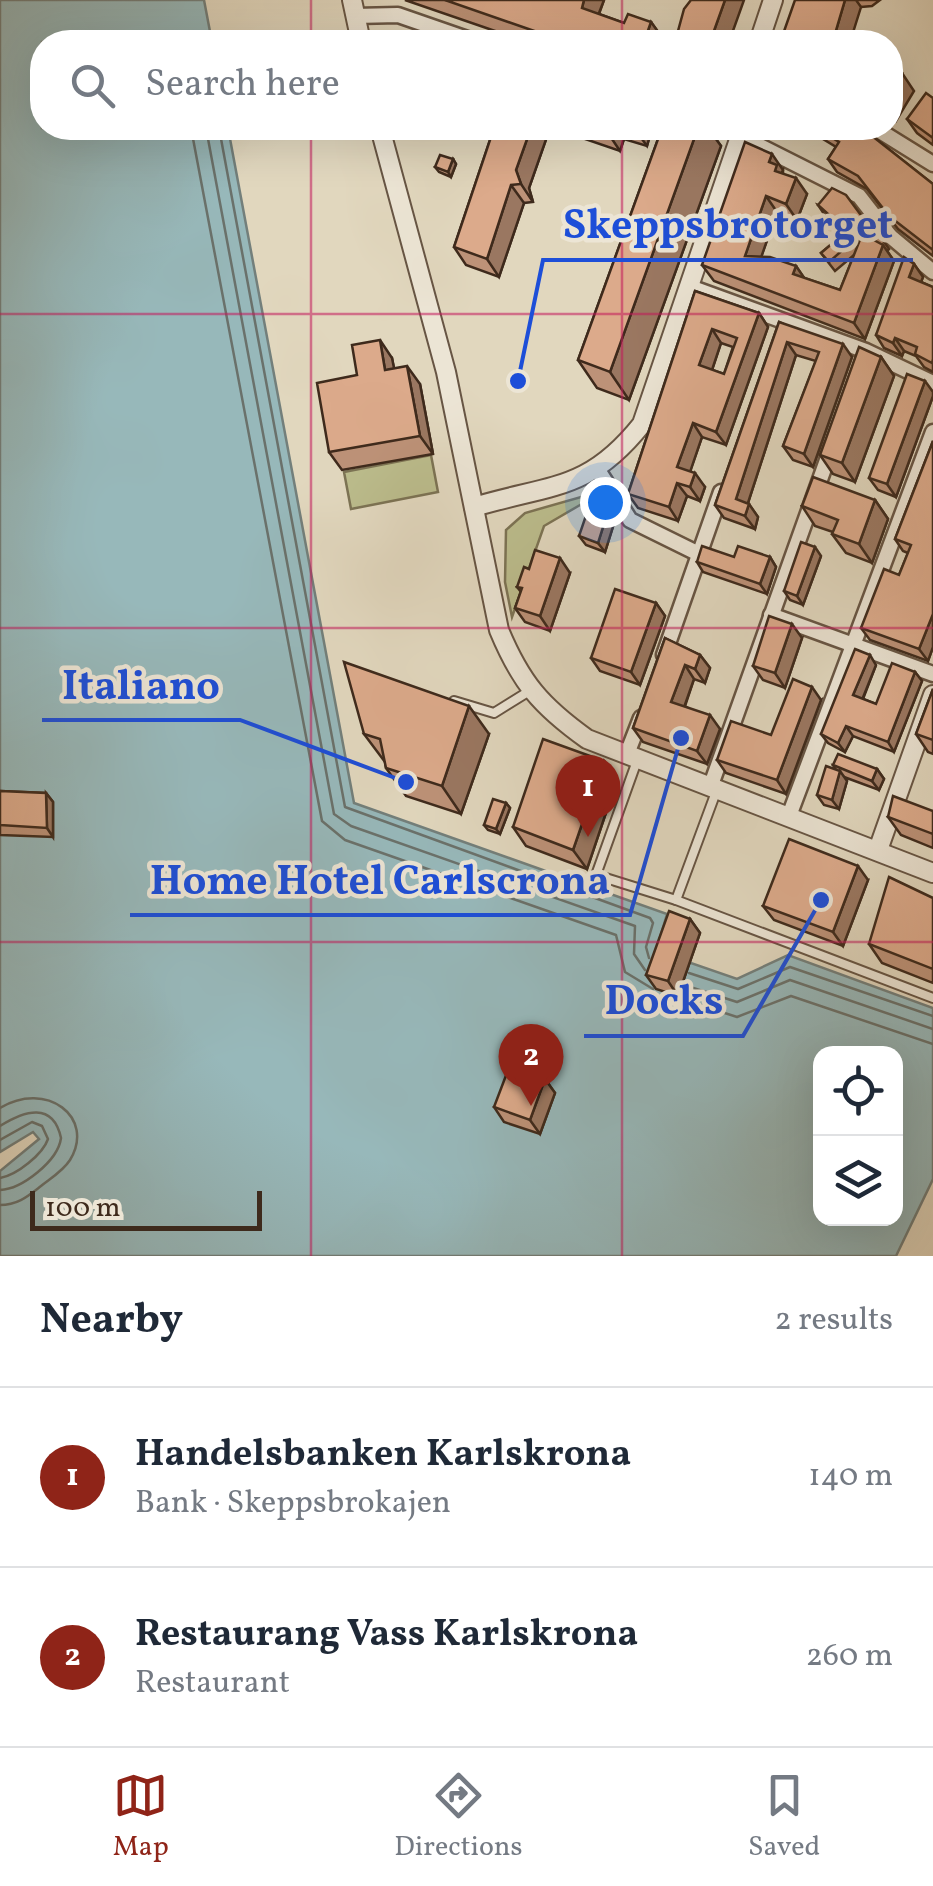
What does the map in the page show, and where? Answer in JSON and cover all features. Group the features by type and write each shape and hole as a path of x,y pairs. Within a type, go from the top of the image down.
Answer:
{"street":[{"path":"763,30 773,0"},
{"path":"354,8 398,15 441,30"},
{"path":"383,140 446,372 499,630 515,668 544,709 587,739 933,873"},
{"path":"474,506 574,482 598,470 642,424 690,286 733,140"},
{"path":"756,140 859,196 908,253 933,272"},
{"path":"894,140 933,164"},
{"path":"902,270 908,253"},
{"path":"690,286 780,327 868,353 933,382"},
{"path":"859,370 877,337"},
{"path":"714,786 839,427"},
{"path":"789,816 929,455 933,432"},
{"path":"598,470 630,520 700,554"},
{"path":"659,669 724,484"},
{"path":"772,615 933,674"},
{"path":"878,850 933,695"},
{"path":"632,756 646,703"}],"lane":[{"path":"454,701 494,713 531,690"},
{"path":"632,756 596,875 676,900 933,998"},
{"path":"676,900 714,786"}],"green space":[{"path":"431,455 438,492 351,509 344,472"},
{"path":"602,491 608,493 605,512 580,505 544,526 512,617 505,582 506,530 525,513"}],"water":[{"path":"0,0 204,0 210,30 30,30 30,140 230,140 354,803 667,914 656,951 737,979 788,955 933,1008 933,1179 896,1256 0,1256 0,1171 39,1139 33,1132 0,1152"}],"building":[{"path":"445,0 584,0 582,8 624,23 628,14 651,22 648,30 531,30"},
{"path":"691,0 725,0 714,30 678,30"},
{"path":"795,0 845,0 836,30 784,30"},
{"path":"926,93 933,98 933,138 907,119"},
{"path":"490,140 527,140 516,170 521,184 511,185 487,259 454,247"},
{"path":"658,140 694,140 610,372 578,360"},
{"path":"836,140 877,140 933,184 933,250 889,216 858,176 828,159 839,142"},
{"path":"745,142 772,154 769,162 777,165 775,171 796,178 786,204 766,196 745,256 770,257 796,266 793,274 840,290 867,222 878,233 872,239 883,245 854,323 702,265"},
{"path":"440,155 453,159 448,172 435,167"},
{"path":"832,188 846,195 866,222 862,233 829,262 821,253 847,231 818,205"},
{"path":"904,257 914,264 909,277 933,287 932,363 915,354 917,347 876,335"},
{"path":"695,291 759,313 716,432 693,423 677,467 695,473 690,487 677,483 669,507 628,494","holes":["712,329 737,338 724,374 699,365"]},
{"path":"779,322 843,344 804,454 783,446 819,352 787,342 736,499 749,504 745,516 715,505"},
{"path":"380,340 385,370 407,366 420,436 329,452 317,383 357,375 352,345"},
{"path":"859,347 881,357 842,463 820,455"},
{"path":"907,374 925,381 887,484 869,478"},
{"path":"933,441 933,614 919,649 861,628 884,569 899,575 911,545 895,539"},
{"path":"813,477 875,500 859,544 832,534 838,520 802,506"},
{"path":"591,501 609,508 598,543 579,536"},
{"path":"801,542 815,547 797,596 784,591"},
{"path":"702,546 734,557 738,546 770,557 760,584 697,562"},
{"path":"535,550 560,558 540,616 515,608 522,588 517,587"},
{"path":"615,589 656,603 631,672 591,658"},
{"path":"769,616 792,624 775,673 753,666"},
{"path":"665,638 700,655 695,669 685,665 671,702 710,715 697,751 633,728"},
{"path":"855,649 870,655 853,695 876,704 892,663 915,672 888,742 846,726 838,743 821,734"},
{"path":"344,662 469,706 442,786 386,768 380,739 364,734"},
{"path":"793,679 812,687 777,780 717,760 731,721 771,735"},
{"path":"933,689 933,740 916,734"},
{"path":"543,739 604,761 573,850 513,827"},
{"path":"838,754 877,769 872,781 833,765"},
{"path":"826,766 840,771 832,800 817,795"},
{"path":"0,791 46,793 47,828 0,825"},
{"path":"893,796 933,811 933,834 888,817"},
{"path":"493,799 506,803 496,829 484,825"},
{"path":"789,839 858,866 833,932 763,906"},
{"path":"889,877 933,898 933,969 869,944"},
{"path":"669,911 690,919 668,981 646,975"},
{"path":"510,1065 545,1079 530,1120 494,1107"}],"place":[{"name":"Skeppsbrotorget","path":"518,381"},
{"name":"Home Hotel Carlscrona","path":"681,738"},
{"name":"Italiano","path":"406,782"},
{"name":"Handelsbanken Karlskrona","path":"588,837"},
{"name":"Docks","path":"821,900"},
{"name":"Restaurang Vass Karlskrona","path":"531,1106"}]}
